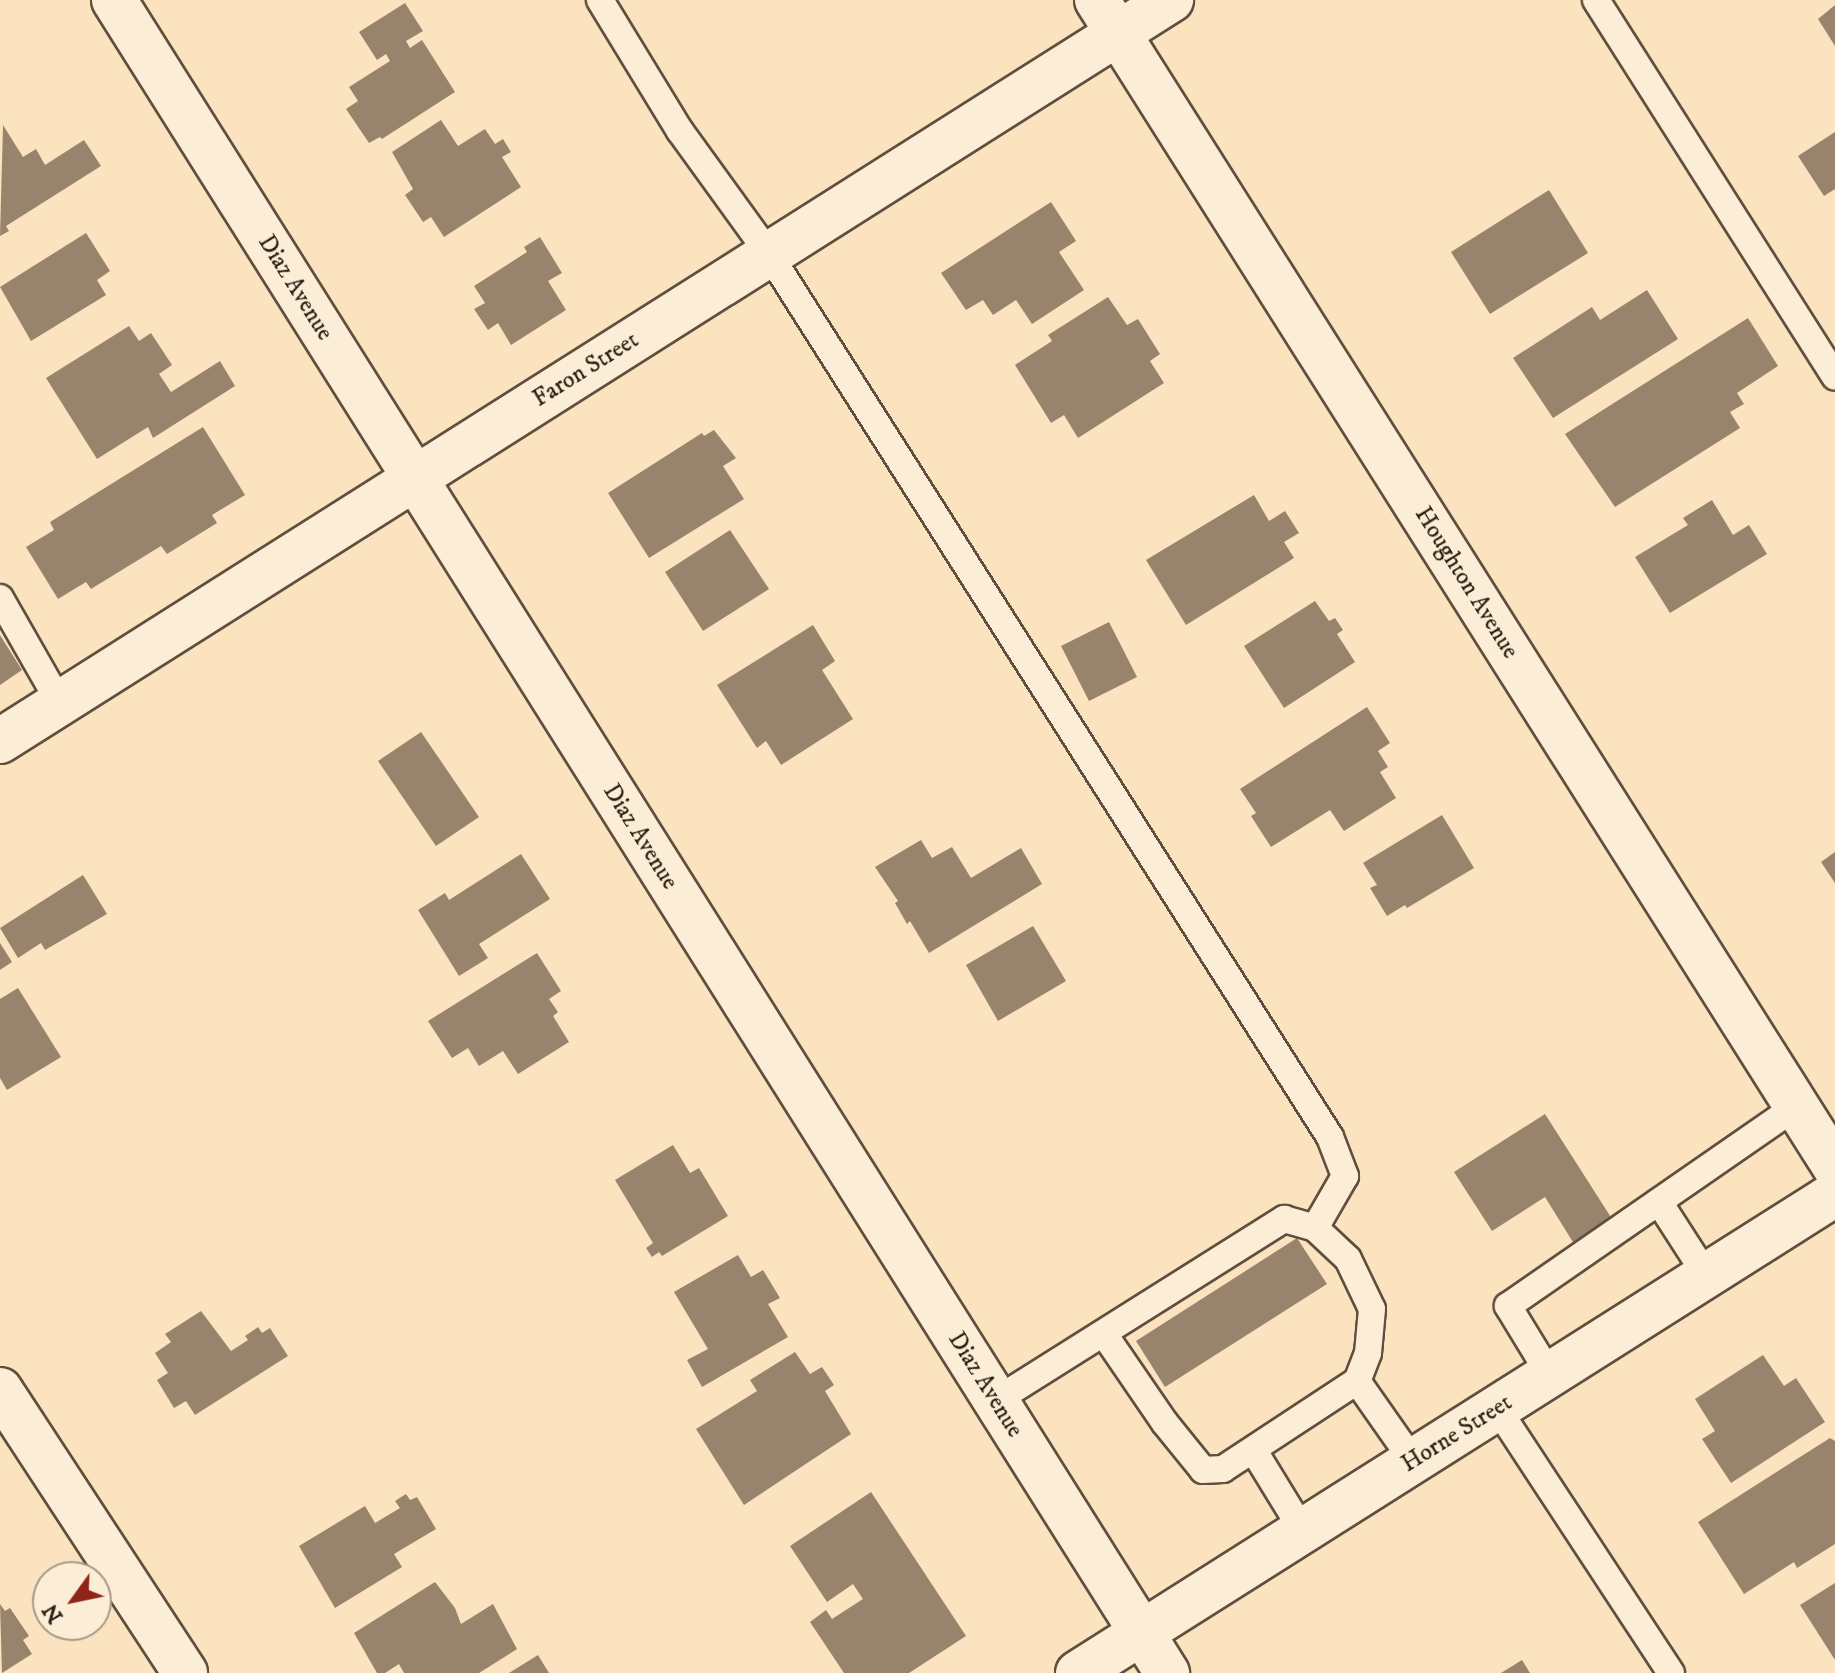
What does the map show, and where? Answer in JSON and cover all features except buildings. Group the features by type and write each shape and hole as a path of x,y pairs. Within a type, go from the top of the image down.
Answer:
{"street":[{"name":"Diaz Avenue","path":"114,0 1167,1673"},
{"name":"Faron Street","path":"0,741 769,254 1108,17 1171,0"},
{"name":"Houghton Avenue","path":"1108,17 1835,1167"},
{"name":"Horne Street","path":"1078,1673 1835,1194"},
{"path":"0,1390 185,1673"}],"lane":[{"path":"600,0 680,131 769,254 1330,1137 1345,1176 1315,1228"},
{"path":"1596,0 1835,376"},
{"path":"0,598 60,703"},
{"path":"1550,1375 1508,1306 1797,1106"},
{"path":"1659,1202 1706,1275"},
{"path":"995,1401 1284,1219 1315,1228 1348,1259 1372,1309 1368,1353 1357,1381 1223,1469 1203,1470 1165,1423 1104,1334"},
{"path":"1357,1381 1413,1461"},
{"path":"1497,1408 1671,1673"},
{"path":"1254,1451 1303,1531"}]}
